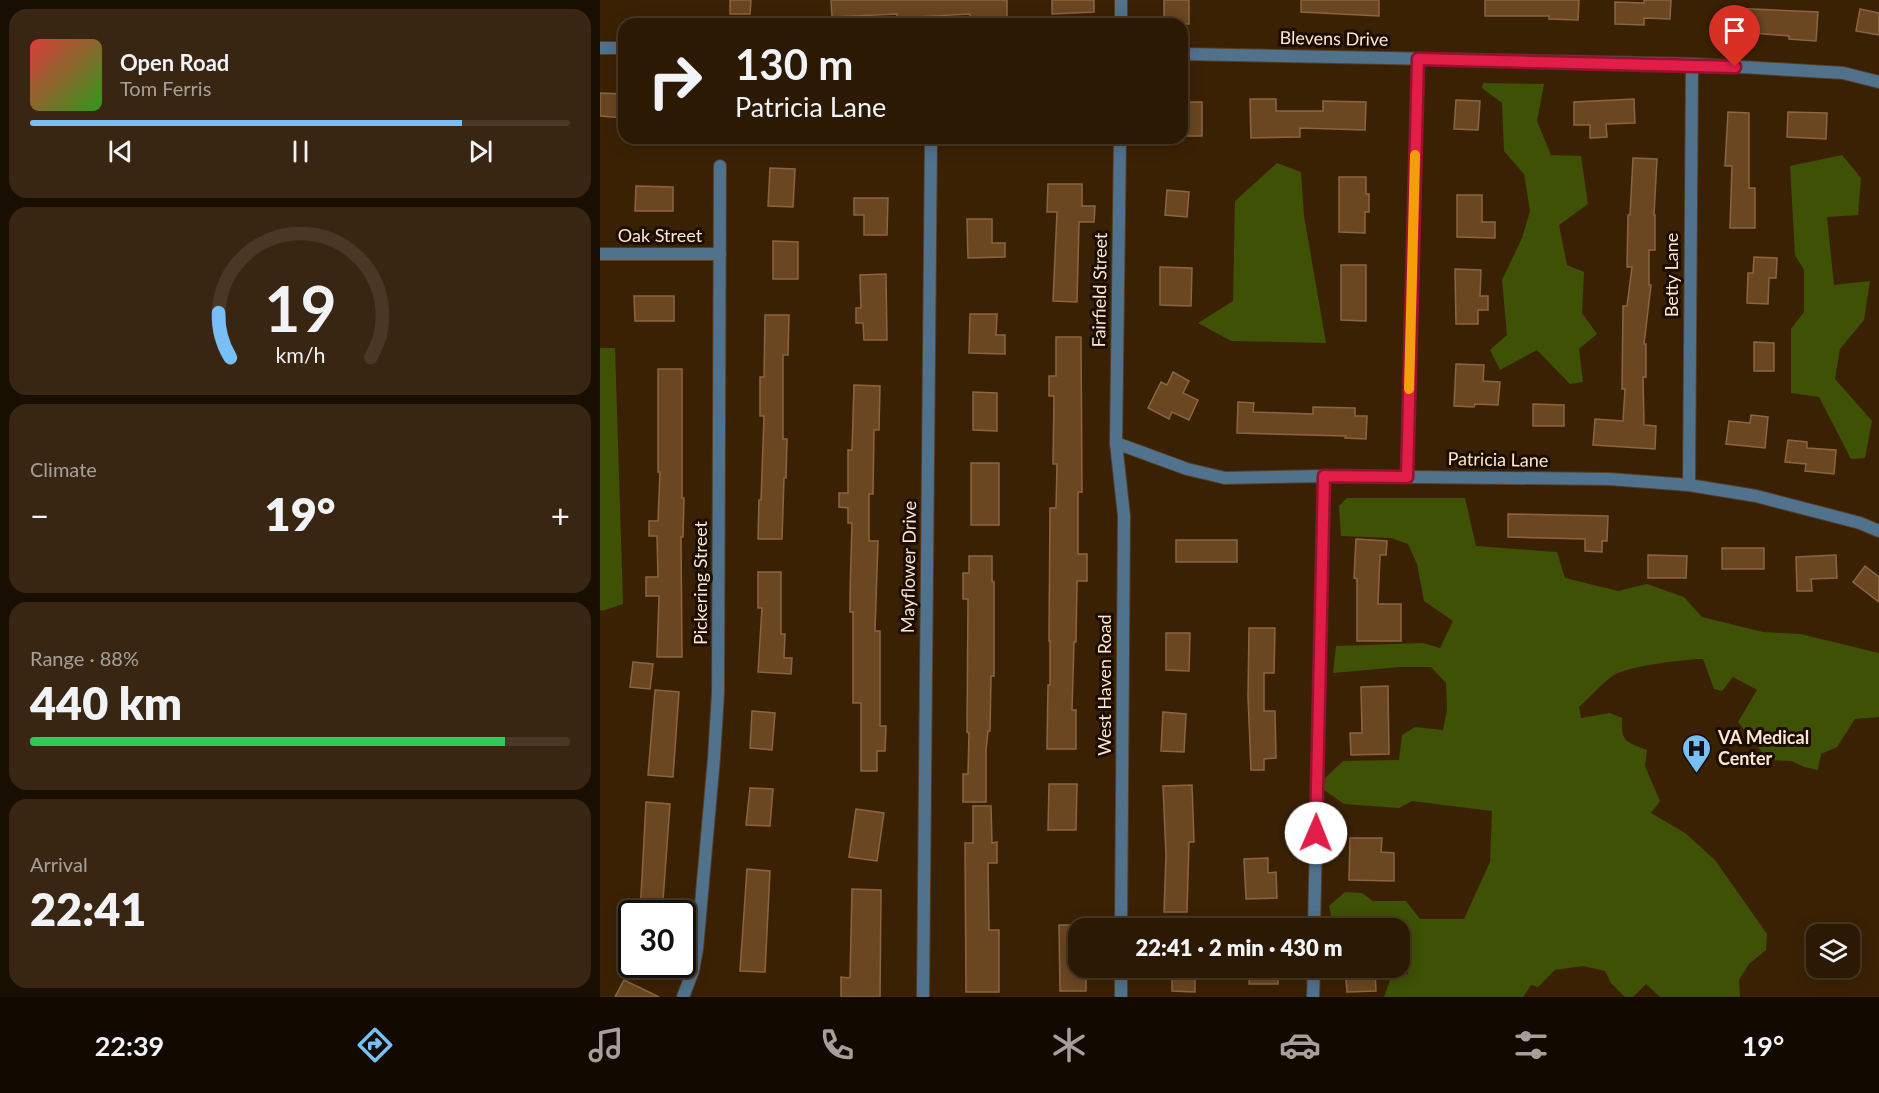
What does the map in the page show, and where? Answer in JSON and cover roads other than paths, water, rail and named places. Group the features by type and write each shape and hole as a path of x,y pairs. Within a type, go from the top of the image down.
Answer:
{"street":[{"path":"1121,0 1121,18"},
{"path":"600,48 618,48"},
{"name":"Blevens Drive","path":"1188,54 1692,64 1843,73 1879,82"},
{"path":"1407,477 1418,59"},
{"name":"Betty Lane","path":"1689,485 1692,64"},
{"name":"Mayflower Drive","path":"923,997 931,144"},
{"name":"Fairfield Street","path":"1116,443 1120,144"},
{"name":"Pickering Street","path":"683,997 693,970 696,949 718,693 720,166"},
{"name":"Oak Street","path":"600,254 720,254"},
{"name":"Patricia Lane","path":"1116,443 1187,469 1225,478 1324,476 1609,479 1689,485 1756,496 1860,523 1879,531"},
{"name":"West Haven Road","path":"1116,443 1124,516 1121,918"},
{"path":"1314,918 1324,476"},
{"path":"1121,978 1121,997"},
{"path":"1313,997 1314,978"}],"place":[{"name":"VA Medical Center","path":"1697,774"}]}
